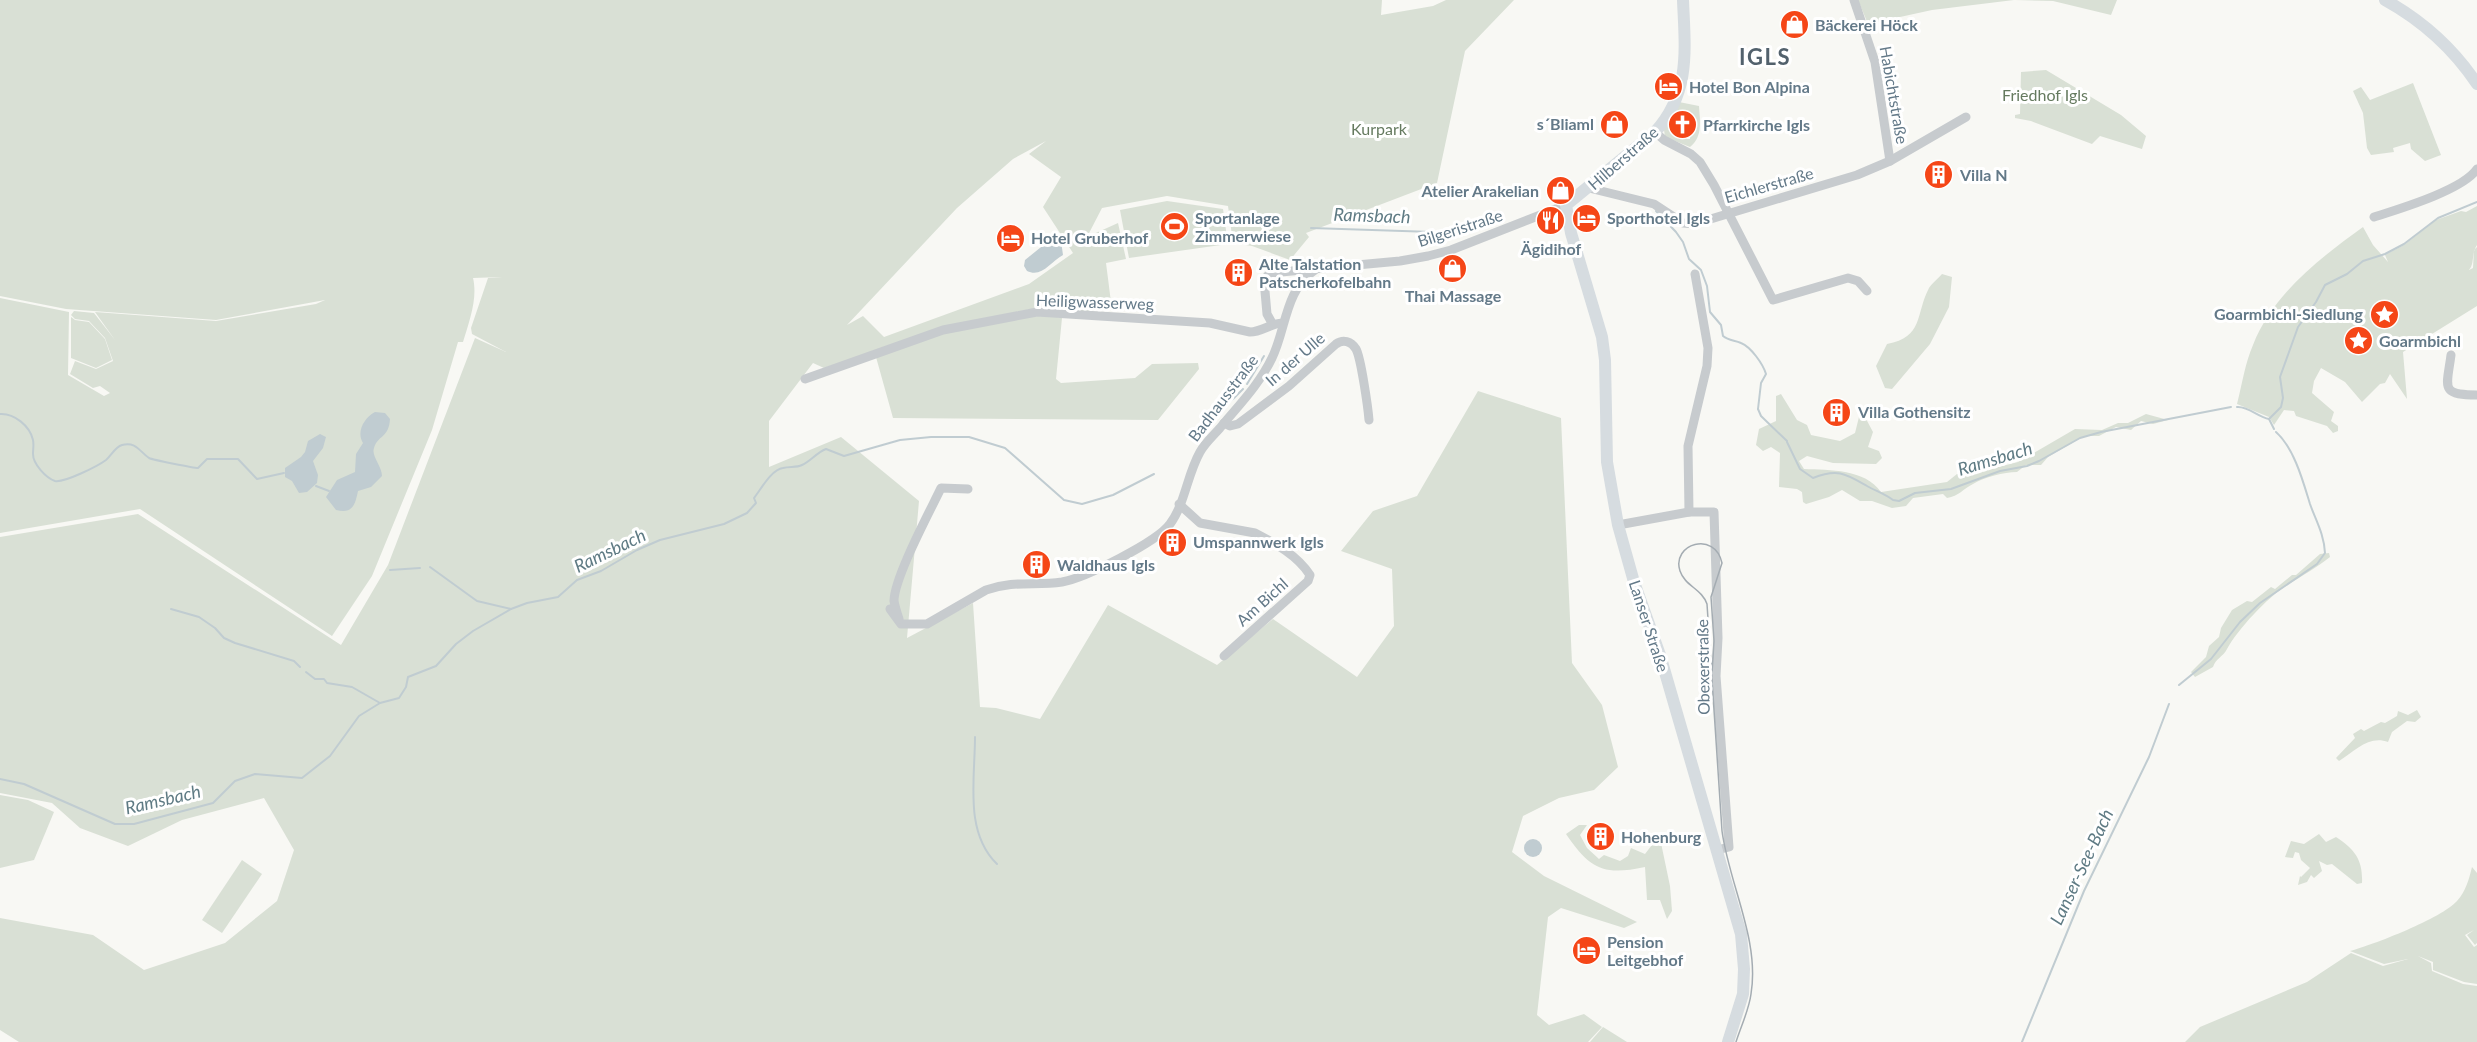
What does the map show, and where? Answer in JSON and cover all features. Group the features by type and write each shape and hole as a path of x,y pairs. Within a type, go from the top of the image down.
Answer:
{"main road":[{"name":"Hilberstraße","path":"1566,205 1654,132 1670,110 1681,85 1686,51 1683,0"},
{"path":"2385,0 2434,33 2471,67 2477,84"},
{"name":"Lanser Straße","path":"1566,205 1571,233 1602,337 1607,462 1618,525 1634,582 1723,848 1741,934 1744,969 1743,994 1728,1042"}],"street":[{"name":"Habichtstraße","path":"1854,0 1875,62 1890,161"},
{"name":"Eichlerstraße","path":"1589,188 1654,204 1683,223 1689,224 1857,175 1890,161 1966,117"},
{"path":"1654,132 1695,157 1714,185 1773,300 1848,278 1858,281 1867,291"},
{"path":"2374,217 2423,200 2458,183 2477,169"},
{"name":"Bilgeristraße","path":"1272,323 1267,314 1264,280 1270,273 1400,261 1439,253 1566,205"},
{"name":"Badhausstraße","path":"901,624 927,624 996,586 1022,582 1059,582 1083,575 1161,534 1174,518 1199,452 1251,391 1266,369 1278,343 1288,306 1305,278 1315,270"},
{"path":"1689,512 1688,446 1707,366 1708,348 1695,274"},
{"name":"Heiligwasserweg","path":"805,379 943,330 1037,312 1210,323 1250,332 1256,332 1272,323 1283,322"},
{"name":"In der Ulle","path":"1224,423 1230,426 1238,424 1289,386 1342,341 1347,342 1357,352 1369,420"},
{"path":"2451,355 2447,386 2450,391 2456,395 2477,395"},
{"path":"901,624 894,603 896,592 903,571 941,488 968,489"},
{"name":"Am Bichl","path":"1179,504 1200,524 1263,537 1300,560 1310,575 1308,581 1224,656"},
{"name":"Obexerstraße","path":"1618,525 1689,512 1714,512 1718,638 1716,676 1723,848"},
{"path":"890,609 901,624"}],"green space":[{"name":"Kurpark","path":"0,0 1382,0 1381,15 1433,6 1446,0 1514,0 1465,51 1437,183 1306,233 1309,237 1290,260 1252,246 1233,243 1228,206 1167,196 1102,208 1087,237 1118,223 1126,259 1106,263 1112,310 1082,311 1042,307 965,322 824,368 813,363 769,421 769,467 841,437 919,501 907,638 973,603 980,707 996,708 1040,719 1108,605 1217,665 1273,619 1357,677 1394,626 1392,569 1341,551 1373,511 1417,496 1478,391 1561,418 1572,663 1602,705 1618,767 1594,790 1559,798 1523,816 1512,852 1544,876 1637,922 1624,928 1561,908 1548,917 1537,1015 1549,1025 1584,1014 1602,1027 1588,1042 19,1042 0,1030 0,918 93,935 144,970 225,943 277,901 294,850 264,798 182,820 128,846 80,828 52,803 0,793 0,537 138,514 341,645 388,565 475,338 506,352 472,334 471,328 488,278 502,277 473,278 474,302 470,318 463,342 458,342 432,430 372,576 332,636 140,509 0,533 0,298 69,312 68,375 104,396 110,393 100,386 93,388 70,374 75,361 96,369 113,361 105,338 89,321 75,319 71,315 74,311 94,313 115,340 95,312 216,321 316,304 325,300 216,320 66,309 0,296","holes":["1046,141 1029,154 1061,177 1043,207 1073,253 1029,284 884,337 863,316 847,325 957,208 1013,159"]},
{"path":"1858,0 2014,0 1932,10 1868,24"},
{"path":"2015,0 2117,0 2111,15 2053,1"},
{"name":"Friedhof Igls","path":"2046,70 2121,115 2146,136 2142,149 2100,136 2092,144 2031,121 2015,118 2015,115 2020,114 2021,72"},
{"path":"2413,83 2441,155 2425,161 2411,149 2410,143 2393,148 2394,152 2371,155 2367,148 2363,113 2353,91 2361,87 2370,100"},
{"path":"1679,102 1699,106 1699,134 1690,147 1665,137 1664,130","holes":["1678,112 1688,115 1687,121 1691,122 1690,139 1679,139 1674,135"]},
{"name":"Sportanlage Zimmerwiese","path":"1167,201 1223,209 1228,244 1129,258 1120,210"},
{"path":"2477,206 2477,245 2475,249 2477,247 2477,306 2403,352 2407,399 2390,374 2385,383 2380,384 2362,402 2345,382 2321,368 2314,381 2312,393 2334,412 2331,421 2338,426 2338,431 2333,433 2327,426 2296,416 2294,411 2284,410 2274,425 2269,417 2237,404 2250,352 2273,309 2299,278 2363,227 2373,245 2388,262 2385,255 2404,245 2436,220 2461,211 2466,212"},
{"path":"1942,274 1952,277 1949,307 1930,344 1892,389 1885,388 1876,366 1887,344 1899,341 1913,330 1929,288"},
{"path":"1046,315 1062,318 1056,379 1061,383 1135,378 1152,364 1198,363 1199,369 1158,420 893,418 876,357 925,338 991,322"},
{"path":"71,317 75,320 89,322 105,339 112,360 96,368 71,358"},
{"path":"1781,394 1797,420 1807,425 1811,435 1840,441 1855,433 1859,417 1865,417 1873,432 1868,447 1879,451 1882,458 1876,464 1833,463 1807,456 1799,461 1804,469 1846,472 1856,475 1874,484 1881,492 1947,482 1957,474 1967,475 2018,462 2075,429 2102,430 2118,423 2128,423 2146,414 2168,420 2153,424 2141,421 2131,430 2116,427 2099,436 2084,436 2048,457 2041,465 2026,465 2017,472 1988,477 1955,496 1947,498 1943,494 1913,498 1906,506 1892,508 1872,501 1860,501 1842,490 1829,497 1806,504 1803,502 1802,492 1797,489 1779,487 1780,453 1771,447 1763,451 1756,445 1759,429 1776,421 1776,396"},
{"path":"2329,553 2330,557 2287,585 2262,606 2246,623 2213,667 2195,677 2191,672 2206,657 2209,646 2219,637 2221,628 2232,610 2247,601 2252,602 2271,587 2275,589 2292,575 2296,575 2320,554"},
{"path":"2417,710 2421,717 2415,722 2407,721 2392,732 2388,742 2381,740 2368,742 2339,761 2336,758 2355,738 2353,734 2361,729 2364,731 2381,722 2385,723 2397,716 2398,711 2408,715"},
{"path":"0,795 28,800 54,812 34,860 0,868"},
{"path":"1579,825 1587,825 1580,835 1587,848 1599,859 1604,855 1620,861 1628,856 1631,848 1645,854 1655,841 1661,843 1670,886 1672,911 1667,919 1660,900 1647,900 1645,867 1618,871 1608,870 1590,862 1566,834"},
{"path":"2319,834 2326,842 2336,837 2353,851 2361,868 2362,883 2357,884 2332,864 2327,865 2319,861 2322,871 2314,878 2311,875 2307,882 2298,885 2300,876 2310,868 2301,860 2299,853 2295,852 2293,858 2285,857 2291,841 2304,844"},
{"path":"242,860 262,874 222,933 202,920"},
{"path":"2472,867 2477,873 2477,943 2475,945 2467,935 2474,930 2465,935 2474,947 2477,945 2477,984 2464,982 2433,970 2433,962 2418,956 2431,963 2432,971 2463,984 2477,986 2477,1042 2185,1042 2200,1027 2307,982 2351,953 2383,966 2408,959 2384,964 2350,951 2406,930 2449,908 2463,893"},
{"path":"1603,1027 1627,1042 1590,1042"}],"shaded area":[{"path":"1056,235 1061,241 1063,255 1042,271 1032,273 1027,271 1024,266 1025,260"},
{"path":"375,412 385,413 390,419 388,430 373,451 382,476 371,487 358,491 350,509 336,510 326,497 337,480 355,472 356,454 363,443 360,434 362,426"},
{"path":"320,434 326,437 323,448 313,461 318,475 317,483 307,492 299,493 292,481 285,477 285,468 301,457 308,441"},
{"path":"1533,839 1539,842 1542,848 1539,854 1533,857 1527,854 1524,848 1527,842"}],"waterway":[{"name":"Ramsbach","path":"2237,407 2245,408 2269,419 2281,407 2283,398 2280,377 2298,327 2325,285 2347,274 2363,261 2385,254 2404,244 2438,218 2477,202"},
{"name":"Ramsbach","path":"1656,211 1676,232 1683,242 1689,259 1701,270 1707,286 1710,312 1721,325 1723,336 1745,345 1753,352 1762,366 1766,374 1761,383 1758,409"},
{"name":"Ramsbach","path":"1311,228 1433,232"},
{"name":"Ramsbach","path":"1247,384 1264,356"},
{"name":"Ramsbach","path":"1217,408 1233,399 1243,389"},
{"name":"Ramsbach","path":"1787,442 1800,469 1813,478 1829,473 1842,474 1899,501 1915,493 1951,489 2000,471 2027,466 2080,438 2101,432 2231,407"},
{"name":"Ramsbach","path":"1758,409 1761,416 1787,441"},
{"path":"0,414 16,418 25,425 33,440 35,462 44,474 55,481 89,470 106,460 120,446 127,444 131,444 149,458 198,468 207,459 238,459 257,479 284,473"},
{"name":"Lanser-See-Bach","path":"2269,419 2274,429"},
{"name":"Lanser-See-Bach","path":"2179,685 2211,659 2240,622 2260,603 2317,564 2325,553 2321,534 2297,465 2288,447 2276,432"},
{"name":"Ramsbach","path":"0,779 24,784 115,824 134,824 213,803 235,781 255,774 302,778 330,756 359,716 380,703 399,698 406,687 408,677 436,666 456,644 473,631 511,609 527,603 558,597 577,580 601,571 637,550 660,540 724,524 747,513 756,503 754,498 775,472 779,469 802,465 826,449 844,456 900,440 969,437 1005,448 1064,500 1082,504 1113,495 1154,474"},
{"path":"316,486 329,491"},
{"path":"430,567 477,601 511,609"},
{"path":"390,570 420,568"},
{"path":"171,609 199,617 215,628 224,638 235,643 294,661 300,667"},
{"path":"306,672 315,679 324,679 327,683 352,687 380,703"},
{"name":"Lanser-See-Bach","path":"2022,1042 2084,891 2149,757 2169,704"},
{"path":"975,737 973,787 976,821 980,837 997,864"}],"tram line":[{"path":"1712,673 1714,641 1711,597 1722,563 1718,553 1711,547 1695,544 1682,554 1679,562 1680,571 1707,604 1722,831 1748,933 1753,974 1750,1000 1736,1042"}],"place":[{"name":"Bäckerei Höck","path":"1794,25"},
{"name":"Hotel Bon Alpina","path":"1668,87"},
{"name":"s´Bliaml","path":"1615,124"},
{"name":"Pfarrkirche Igls","path":"1682,125"},
{"name":"Villa N","path":"1939,175"},
{"name":"Atelier Arakelian","path":"1560,191"},
{"name":"Sporthotel Igls","path":"1586,218"},
{"name":"Ägidihof","path":"1551,221"},
{"name":"Sportanlage Zimmerwiese","path":"1174,227"},
{"name":"Hotel Gruberhof","path":"1010,238"},
{"name":"Thai Massage","path":"1453,268"},
{"name":"Alte Talstation Patscherkofelbahn","path":"1238,273"},
{"name":"Goarmbichl-Siedlung","path":"2384,314"},
{"name":"Goarmbichl","path":"2358,341"},
{"name":"Villa Gothensitz","path":"1837,412"},
{"name":"Umspannwerk Igls","path":"1172,542"},
{"name":"Waldhaus Igls","path":"1036,565"},
{"name":"Hohenburg","path":"1600,837"},
{"name":"Pension Leitgebhof","path":"1586,951"}],"district":[{"name":"IGLS","path":"1765,57"}]}
